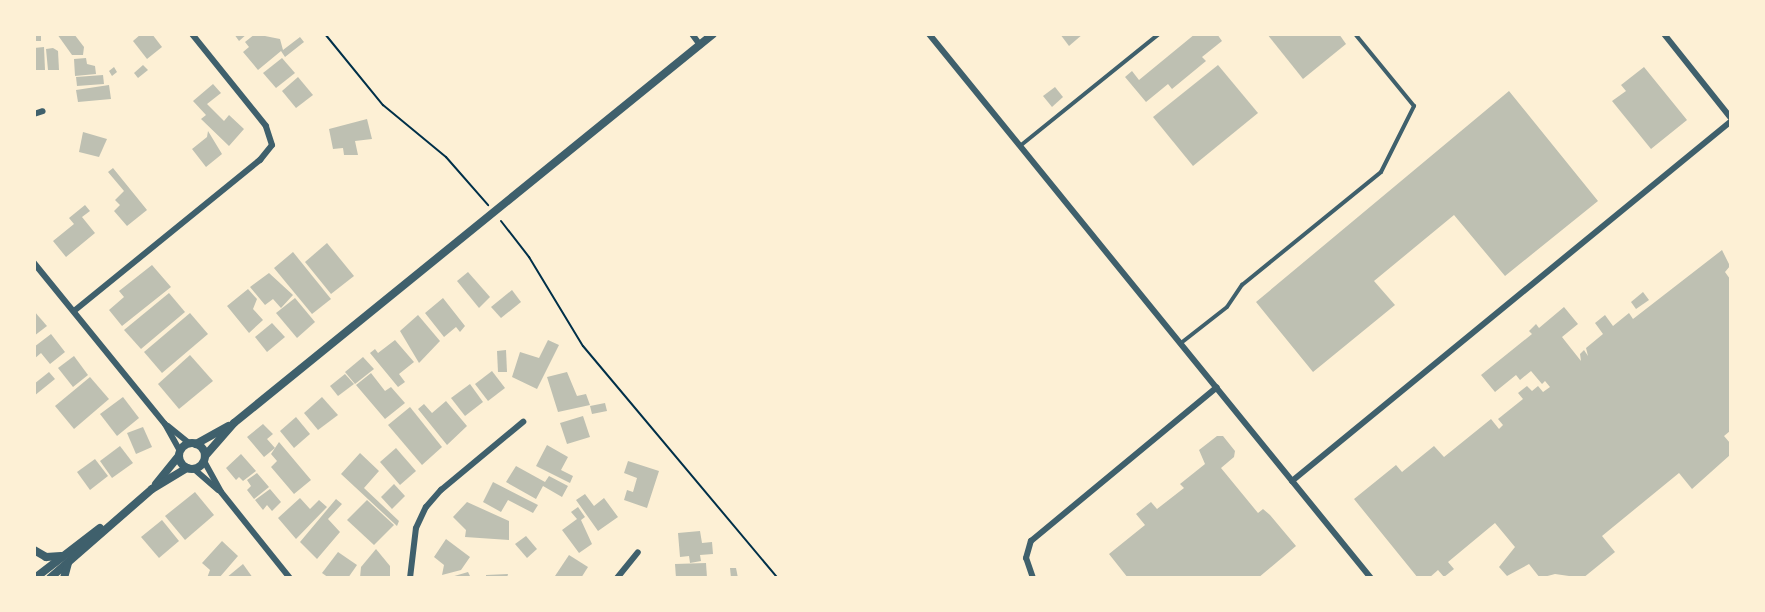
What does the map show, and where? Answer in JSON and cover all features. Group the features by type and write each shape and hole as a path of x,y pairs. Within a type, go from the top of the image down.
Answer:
{"street":[{"path":"74,311 270,150 272,141 266,126 192,34"},
{"path":"692,34 700,45"},
{"path":"35,578 62,555 113,520 152,489 205,459 234,423 713,34"},
{"path":"929,34 1371,578"},
{"path":"1664,34 1731,117"},
{"path":"34,114 43,111"},
{"path":"1292,481 1731,122"},
{"path":"34,263 165,424 179,453 190,469 221,492"},
{"path":"1033,578 1026,558 1030,541 1217,387"},
{"path":"410,578 416,528 426,507 441,490 523,422"},
{"path":"152,489 179,453 234,423"},
{"path":"165,424 192,444 205,459 221,492 290,578"},
{"path":"50,578 113,520"},
{"path":"34,550 46,557 62,555"},
{"path":"617,578 638,552"},
{"path":"64,578 68,563"}],"lane":[{"path":"1020,147 1159,34"},
{"path":"1180,344 1227,307 1242,285 1381,172 1414,106 1355,34"}],"path":[{"path":"325,34 383,105 446,156 494,212 529,257 583,346 778,578"}],"building":[{"path":"34,34 41,34 41,41 34,41"},
{"path":"57,34 74,34 84,47 83,55 72,55"},
{"path":"141,34 152,34 162,47 147,59 133,41"},
{"path":"234,34 247,34 239,41"},
{"path":"255,34 280,39 283,50 300,37 304,42 285,57 281,51 258,70 243,52 249,47 245,42"},
{"path":"1060,34 1083,34 1069,46"},
{"path":"1195,34 1217,34 1222,41 1202,57 1206,61 1172,89 1168,84 1146,102 1125,77 1132,71 1139,80"},
{"path":"1267,34 1339,34 1346,44 1303,79"},
{"path":"44,47 45,70 34,70 34,48"},
{"path":"53,48 58,51 59,70 48,70 46,49"},
{"path":"86,58 87,64 95,66 96,74 75,76 74,59"},
{"path":"282,58 295,73 276,88 263,73"},
{"path":"143,65 148,70 138,78 134,73"},
{"path":"1218,65 1258,113 1193,166 1153,117"},
{"path":"114,67 117,72 112,76 109,71"},
{"path":"1644,67 1687,120 1651,149 1612,101 1626,91 1621,85"},
{"path":"103,75 104,84 77,86 76,77"},
{"path":"298,77 313,95 296,108 282,91"},
{"path":"213,84 221,93 207,104 224,121 229,115 244,129 229,146 201,119 206,115 193,101"},
{"path":"109,85 111,99 78,102 76,90"},
{"path":"1055,87 1063,97 1052,107 1043,96"},
{"path":"1509,91 1598,201 1505,276 1454,215 1374,281 1395,305 1313,372 1256,302"},
{"path":"367,119 372,139 355,141 358,155 344,155 343,148 333,149 329,129"},
{"path":"208,131 222,154 206,167 192,149 207,137"},
{"path":"83,132 107,139 99,157 79,152"},
{"path":"113,168 147,210 127,226 114,211 120,205 115,200 124,191 108,172"},
{"path":"85,205 90,211 82,217 95,233 66,257 53,241 74,224 69,218"},
{"path":"327,243 354,276 331,294 305,262"},
{"path":"1722,250 1730,266 1725,272 1730,279 1730,431 1724,436 1730,443 1730,455 1692,489 1679,473 1602,536 1615,552 1583,578 1555,574 1540,578 1529,564 1507,576 1499,567 1515,547 1495,523 1448,562 1454,569 1444,577 1438,570 1429,578 1418,578 1354,499 1396,465 1402,472 1434,446 1444,457 1491,419 1499,429 1503,425 1498,419 1523,399 1518,393 1527,386 1532,391 1538,386 1543,392 1550,387 1545,381 1542,384 1531,371 1520,380 1516,375 1495,392 1481,375 1532,334 1529,331 1536,324 1539,328 1564,307 1578,324 1562,337 1581,361 1580,354 1584,350 1588,356 1586,348 1603,334 1595,323 1605,315 1613,326 1629,313 1633,319"},
{"path":"293,252 331,299 312,314 274,268"},
{"path":"152,265 171,287 122,326 109,310 124,297 119,291"},
{"path":"468,272 490,297 479,308 457,281"},
{"path":"269,273 293,295 281,308 273,299 265,305 250,287"},
{"path":"248,289 257,299 253,309 263,320 249,333 227,306"},
{"path":"512,290 521,302 501,318 491,307"},
{"path":"1643,292 1649,300 1636,309 1631,302"},
{"path":"169,293 185,312 141,349 124,330"},
{"path":"295,298 315,322 297,338 276,313"},
{"path":"443,298 465,326 460,332 456,327 444,337 425,313"},
{"path":"34,311 47,326 34,336"},
{"path":"190,313 208,334 162,373 144,352"},
{"path":"418,315 440,341 419,363 400,331"},
{"path":"272,323 285,337 267,352 255,337"},
{"path":"51,334 65,352 50,364 41,353 34,359 34,347"},
{"path":"395,340 414,362 399,374 405,382 398,387 370,353 375,349 378,353"},
{"path":"548,340 559,345 537,389 512,377 520,352 539,358"},
{"path":"506,350 507,372 498,372 497,351"},
{"path":"190,355 213,381 179,409 158,384"},
{"path":"74,356 88,375 73,387 58,368"},
{"path":"363,357 374,369 355,384 345,372"},
{"path":"492,371 505,388 488,401 475,384"},
{"path":"49,372 55,379 34,396 34,384"},
{"path":"567,372 577,396 586,394 590,405 558,412 547,377"},
{"path":"371,373 385,391 391,387 405,403 385,419 356,385"},
{"path":"345,374 354,384 338,396 330,386"},
{"path":"90,377 109,399 74,429 55,406"},
{"path":"470,384 483,402 465,416 451,398"},
{"path":"123,397 139,418 117,436 100,414"},
{"path":"322,397 338,415 318,430 304,413"},
{"path":"446,401 467,426 447,445 418,409 424,404 432,413"},
{"path":"605,403 607,411 592,414 590,406"},
{"path":"410,407 442,447 422,465 388,425"},
{"path":"583,416 590,437 567,444 560,423"},
{"path":"296,417 310,434 294,448 280,431"},
{"path":"263,424 273,434 267,439 275,448 264,457 247,437"},
{"path":"143,427 152,447 136,454 127,433"},
{"path":"1217,436 1223,436 1235,451 1234,457 1221,468 1258,513 1263,509 1270,515 1296,546 1258,578 1128,578 1109,554 1145,525 1136,514 1151,502 1157,509 1184,488 1180,484 1205,464 1199,450"},
{"path":"279,442 311,480 294,494 271,467 277,461 271,454"},
{"path":"547,445 568,457 561,470 573,476 570,483 536,466"},
{"path":"120,446 133,463 112,478 100,461"},
{"path":"396,448 416,471 400,485 380,462"},
{"path":"360,453 379,471 364,488 399,521 397,526 341,474"},
{"path":"241,454 256,471 243,481 239,477 236,480 226,468"},
{"path":"95,459 108,476 90,490 77,472"},
{"path":"628,461 659,471 647,508 624,500 627,490 633,492 637,478 624,473"},
{"path":"516,466 545,482 549,476 568,486 562,497 543,486 536,499 506,482"},
{"path":"257,473 269,487 254,499 247,490 251,486 247,480"},
{"path":"493,482 538,505 533,513 508,500 501,512 483,502"},
{"path":"394,484 405,496 392,509 381,497"},
{"path":"270,489 281,502 272,511 267,505 263,510 255,500"},
{"path":"195,492 214,515 185,540 165,516"},
{"path":"585,494 594,506 604,498 618,517 598,531 576,500"},
{"path":"300,498 310,509 319,500 327,507 296,539 278,518"},
{"path":"336,499 342,504 328,519 340,532 317,559 300,542"},
{"path":"367,500 394,525 374,545 347,520"},
{"path":"467,502 509,521 509,540 465,537 466,530 453,517"},
{"path":"578,507 585,517 581,520 592,544 579,553 562,530 577,519 571,512"},
{"path":"162,520 179,541 159,558 141,537"},
{"path":"700,531 702,543 712,542 713,554 700,555 701,561 690,563 689,556 680,557 678,533"},
{"path":"526,536 537,549 527,558 515,544"},
{"path":"446,539 470,557 461,570 442,575 444,565 434,557"},
{"path":"222,541 238,556 219,578 207,578 210,570 202,563"},
{"path":"376,549 390,566 390,578 360,578 361,567"},
{"path":"338,552 357,565 348,578 329,578 322,573"},
{"path":"569,555 588,567 581,578 555,576"},
{"path":"706,563 707,578 676,578 675,564"},
{"path":"243,564 253,578 226,578"},
{"path":"730,568 736,568 738,578 731,578"},
{"path":"468,572 471,578 451,578 451,577"},
{"path":"508,574 507,578 486,578 486,575"}]}
